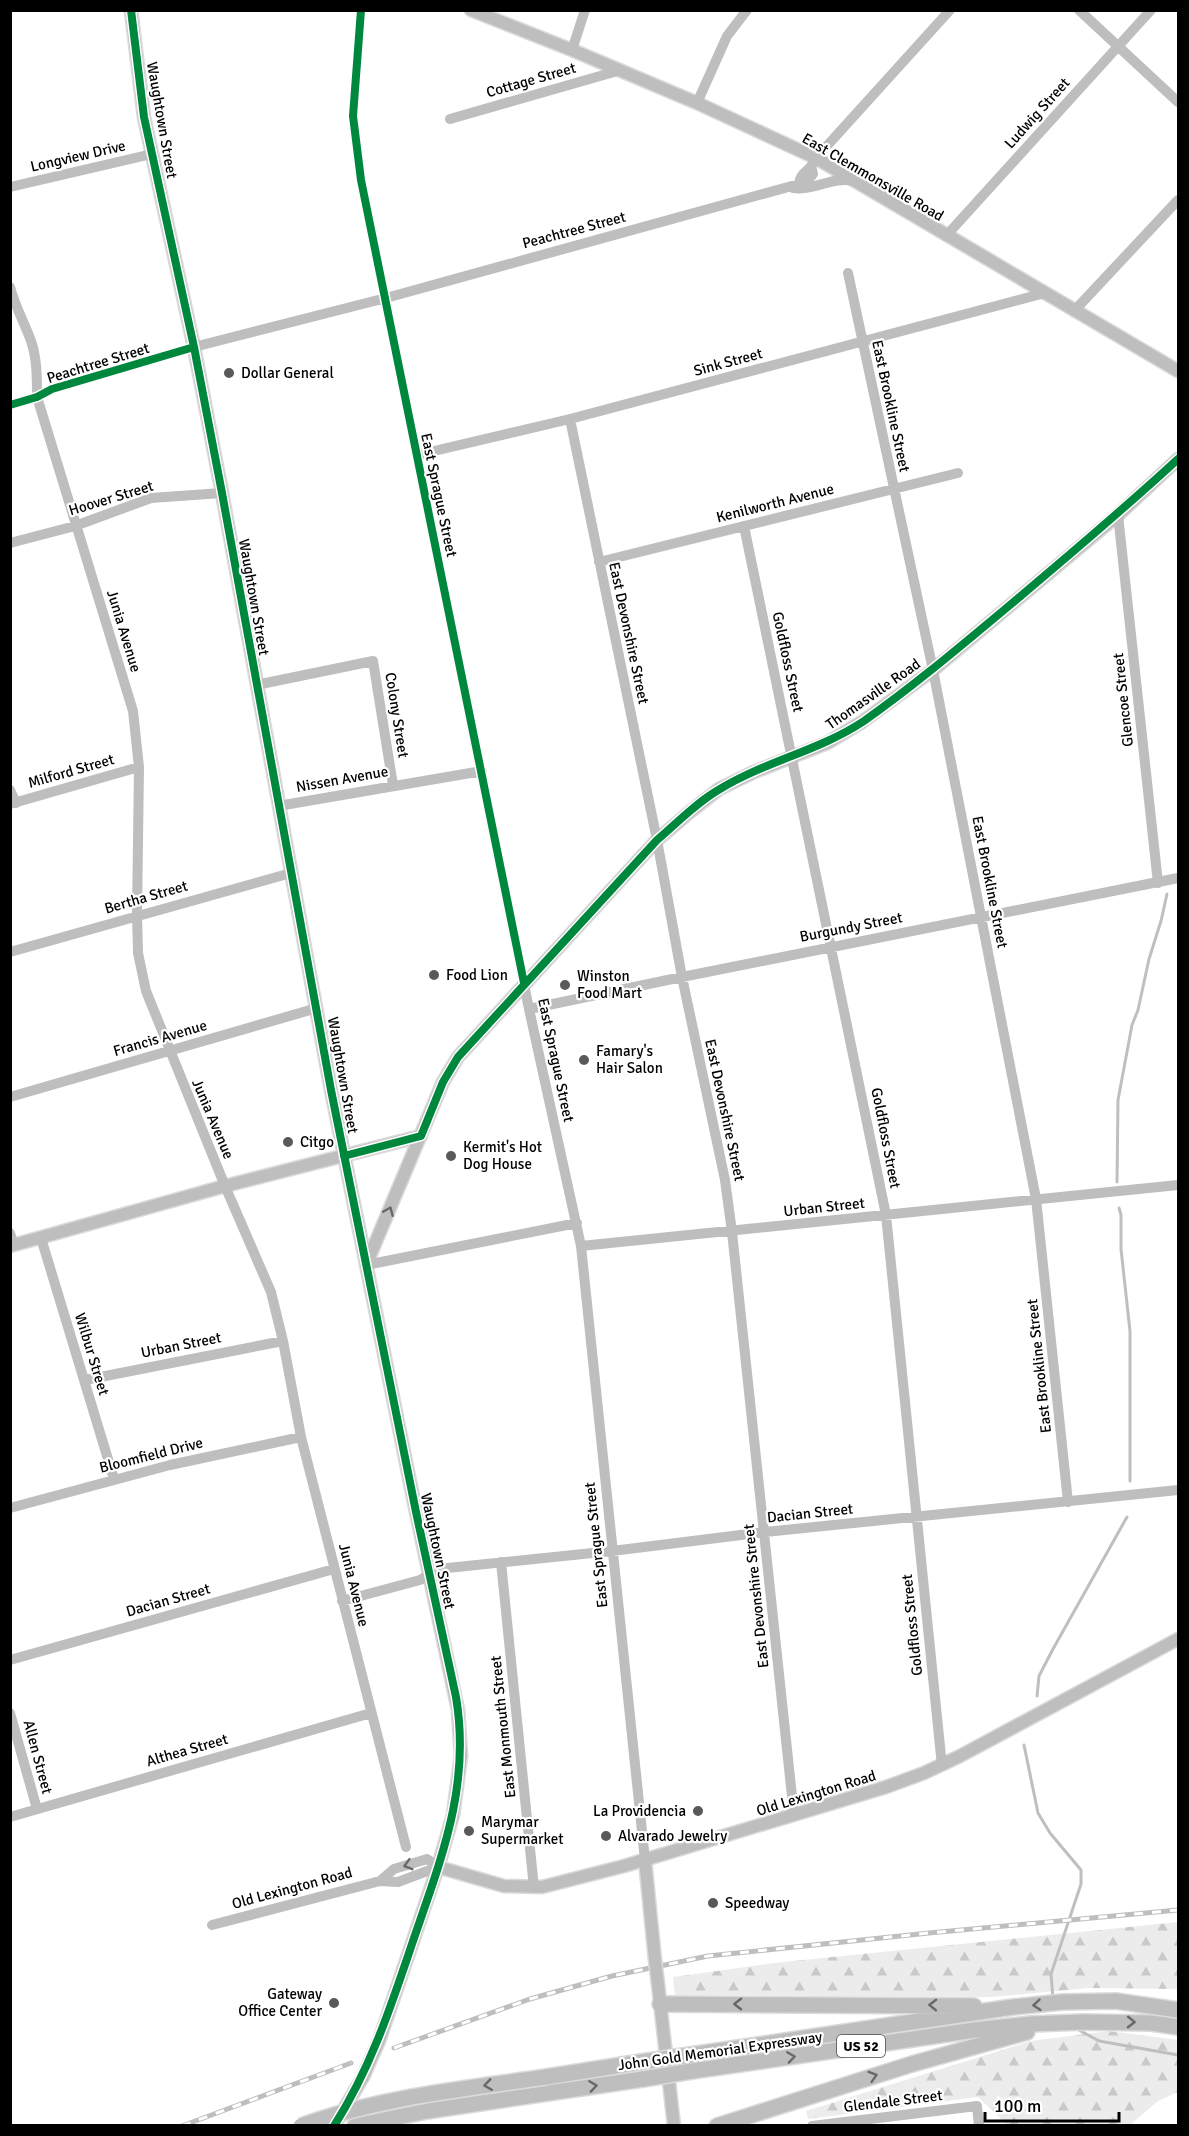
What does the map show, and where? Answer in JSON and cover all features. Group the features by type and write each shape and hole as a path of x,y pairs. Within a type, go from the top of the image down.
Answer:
{"highway":[{"name":"John Gold Memorial Expressway","path":"301,2126 376,2104 1012,2007 1062,2002 1116,2001 1179,2008"},
{"path":"660,2004 888,2004 1012,2007"},
{"path":"717,2126 1033,2027 1083,2022 1151,2023 1179,2027"},
{"name":"John Gold Memorial Expressway","path":"355,2126 418,2112 955,2032 1033,2027"}],"main road":[{"name":"Waughtown Street","path":"131,10 144,117 194,347 344,1156 456,1697 461,1740 457,1795 438,1867 379,2041 363,2077 334,2126"},
{"name":"East Clemmonsville Road","path":"471,10 697,103 854,181 1179,371"},
{"name":"Thomasville Road","path":"366,1265 443,1082 458,1057 657,840 719,789 754,772 827,743 862,722 933,670 1118,515 1179,459"},
{"path":"12,1246 225,1186 420,1136"},
{"name":"Old Lexington Road","path":"438,1867 492,1884 534,1888 551,1886 896,1784 942,1766 1179,1639"},
{"name":"East Sprague Street","path":"645,1860 674,2126"}],"street":[{"name":"East Sprague Street","path":"361,10 353,116 361,180 529,1009 581,1246 645,1860"},
{"path":"572,50 585,10"},
{"path":"697,103 727,36 747,10"},
{"name":"Peachtree Street","path":"10,405 37,397 52,389 194,347 386,298 807,181 813,174 814,162 950,10"},
{"path":"1079,10 1179,102"},
{"name":"Ludwig Street","path":"946,236 1150,10"},
{"name":"Cottage Street","path":"450,119 621,70"},
{"name":"Longview Drive","path":"10,187 152,154"},
{"path":"787,187 807,189 842,179 854,181"},
{"path":"1075,310 1179,200"},
{"name":"East Brookline Street","path":"848,273 933,670 1036,1199 1068,1502"},
{"name":"Junia Avenue","path":"10,287 15,306 31,342 36,369 37,397 133,711 139,767 138,953 146,991 169,1052 271,1292 283,1341 301,1437 406,1847"},
{"name":"Sink Street","path":"417,455 570,419 1045,293"},
{"name":"East Devonshire Street","path":"570,419 657,840 681,977 725,1180 794,1815"},
{"name":"Kenilworth Avenue","path":"598,562 958,473"},
{"name":"Hoover Street","path":"10,543 75,526 151,498 222,493"},
{"name":"Glencoe Street","path":"1118,515 1158,883"},
{"name":"Goldfloss Street","path":"744,526 886,1215 942,1766"},
{"name":"Colony Street","path":"256,685 373,661 393,785"},
{"name":"Milford Street","path":"14,803 139,767"},
{"name":"Nissen Avenue","path":"278,806 482,771"},
{"path":"10,790 14,803"},
{"name":"Bertha Street","path":"10,952 291,873"},
{"name":"Burgundy Street","path":"529,1009 831,946 1179,878"},
{"name":"Francis Avenue","path":"10,1097 317,1008"},
{"name":"Urban Street","path":"581,1246 1179,1185"},
{"path":"366,1265 577,1223"},
{"path":"10,1233 12,1246"},
{"name":"Wilbur Street","path":"41,1238 114,1479"},
{"name":"Urban Street","path":"85,1380 283,1341"},
{"name":"Bloomfield Drive","path":"10,1508 114,1479 301,1437"},
{"name":"Dacian Street","path":"342,1601 420,1580 438,1569 765,1532 1179,1490"},
{"name":"East Monmouth Street","path":"501,1562 534,1888"},
{"name":"Dacian Street","path":"10,1660 334,1569"},
{"name":"Allen Street","path":"10,1713 37,1809"},
{"name":"Althea Street","path":"10,1817 371,1713"},
{"name":"Old Lexington Road","path":"212,1925 380,1881 398,1882 438,1867"},
{"name":"Glendale Street","path":"812,2126 977,2106 979,2126"}],"green space":[{"path":"1178,1922 1178,1989 1089,1988 991,1997 675,1995 673,1977 783,1962"},
{"path":"1109,2031 1178,2040 1178,2092 1158,2101 1130,2125 1007,2125 978,2097 808,2119 806,2111 1031,2041"}],"waterway":[{"path":"1117,1182 1118,1100 1132,1025 1138,1010 1167,894"},
{"path":"1119,1208 1130,1331 1130,1481"},
{"path":"1037,1696 1039,1676 1127,1517"},
{"path":"1024,1745 1038,1813 1050,1833 1081,1870 1081,1884 1051,1974 1053,1998"},
{"path":"1077,2029 1099,2041 1178,2055"}],"railway":[{"path":"394,2048 530,1999 612,1976 708,1956 1178,1910"},
{"path":"182,2126 351,2063"}],"cycle path":[{"path":"131,10 144,117 194,347 331,1090 416,1512 456,1697 460,1730 460,1761 451,1822 434,1881 379,2036 359,2082 334,2126"},
{"path":"361,10 353,116 361,180 524,983"},
{"path":"10,405 37,397 52,389 194,347"},
{"path":"344,1156 421,1136 443,1082 458,1057 657,840 695,806 738,779 829,740 864,721 992,620 1178,459"}],"place":[{"name":"Dollar General","path":"229,373"},
{"name":"Food Lion","path":"434,975"},
{"name":"Winston Food Mart","path":"565,985"},
{"name":"Famary's Hair Salon","path":"584,1060"},
{"name":"Citgo","path":"288,1142"},
{"name":"Kermit's Hot Dog House","path":"451,1156"},
{"name":"La Providencia","path":"698,1811"},
{"name":"Marymar Supermarket","path":"469,1831"},
{"name":"Alvarado Jewelry","path":"606,1836"},
{"name":"Speedway","path":"713,1903"},
{"name":"Gateway Office Center","path":"334,2003"}]}
